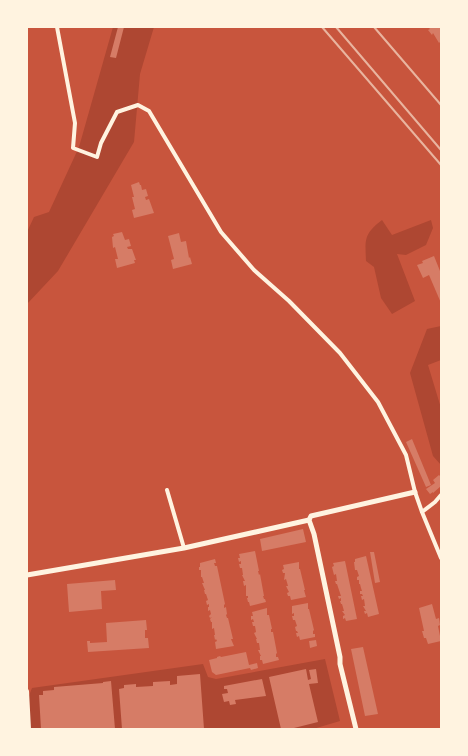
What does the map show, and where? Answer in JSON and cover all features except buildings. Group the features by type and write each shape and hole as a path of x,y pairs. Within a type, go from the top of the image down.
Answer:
{"street":[{"path":"57,27 75,122 73,148 97,157 101,143 117,112 138,105 149,111 221,232 254,270 289,301 340,353 378,402 406,455 415,492 441,558"},
{"path":"167,490 184,548"},
{"path":"27,575 184,548 309,520 311,516 415,492"},
{"path":"422,512 435,502 441,495"},
{"path":"309,520 314,534 340,657 340,664 356,729"},
{"path":"27,691 29,729"}],"shaded area":[{"path":"113,27 154,27 140,74 134,142 58,271 27,304 27,232 34,217 49,212 79,147"},
{"path":"382,220 392,235 431,220 433,228 426,245 406,255 397,254 415,301 392,314 381,298 374,267 366,261 367,238 372,229"},
{"path":"441,326 441,360 428,365 441,408 441,465 433,456 410,373 427,329"},
{"path":"325,659 340,721 313,729 30,729 28,698 32,688 203,664 208,677 216,679"}],"railway":[{"path":"322,27 441,165"},
{"path":"336,27 441,150"},
{"path":"374,27 441,105"}]}
